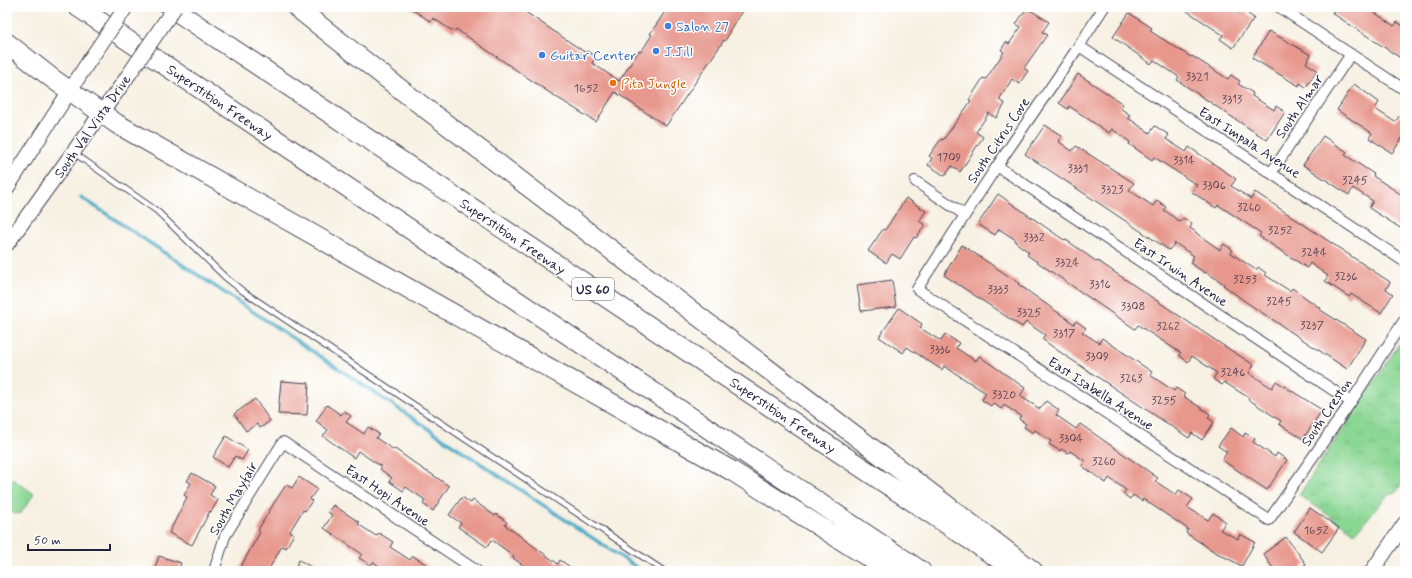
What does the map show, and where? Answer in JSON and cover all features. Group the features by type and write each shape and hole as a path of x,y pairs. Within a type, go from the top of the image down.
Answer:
{"highway":[{"name":"Superstition Freeway","path":"78,7 921,571"},
{"name":"Superstition Freeway","path":"170,7 1017,571"},
{"path":"296,7 404,92 1033,571"},
{"path":"7,43 70,91 117,124 583,385 732,471 890,571"}],"main road":[{"path":"7,188 89,61 126,7"},
{"name":"South Val Vista Drive","path":"7,244 102,113 175,7"},
{"path":"1372,571 1405,523"}],"street":[{"name":"South Citrus Cove","path":"917,289 997,166 1104,7"},
{"path":"1279,7 1405,90"},
{"name":"East Impala Avenue","path":"1079,46 1405,262"},
{"name":"South Almar","path":"1271,173 1351,54"},
{"name":"East Irwin Avenue","path":"997,166 1350,402"},
{"path":"915,181 965,215"},
{"name":"East Isabella Avenue","path":"917,289 1269,520"},
{"name":"South Creston","path":"1269,520 1405,319"},
{"name":"South Mayfair","path":"214,571 225,536 283,442"},
{"name":"East Hopi Avenue","path":"283,442 477,571"}],"lane":[{"path":"73,153 157,211 225,277 244,292 664,571"}],"green space":[{"path":"1405,335 1405,479 1396,492 1387,496 1355,533 1299,495"},
{"path":"13,479 34,494 21,513 15,514 7,508 7,487"}],"building":[{"path":"409,7 518,7 586,53 587,51 596,57 592,63 619,81 639,51 641,52 652,35 650,34 668,7 745,7 729,31 730,32 725,41 724,40 666,126 615,92 596,122 550,93 456,29 454,32 433,18 431,22"},
{"path":"1181,7 1229,7 1238,13 1241,9 1254,18 1233,48 1220,39 1223,35"},
{"path":"1336,7 1373,7 1371,10 1394,26 1397,22 1405,27 1405,61 1332,13"},
{"path":"1027,8 1049,22 1042,32 1047,35 1024,68 1028,71 1019,84 1012,79 999,100 1005,104 996,118 989,113 976,132 983,137 960,172 952,166 945,176 928,165 932,158 929,156 941,139 943,140 971,101 969,100 983,78 986,79 1004,52 1001,50 1006,42 1009,44 1021,27 1016,24"},
{"path":"1129,13 1152,28 1150,31 1191,57 1192,56 1228,79 1231,75 1240,81 1238,84 1253,93 1252,96 1274,110 1276,106 1285,112 1267,140 1177,80 1179,77 1154,60 1151,64 1113,37"},
{"path":"1269,31 1311,55 1306,63 1317,70 1306,87 1300,83 1299,86 1252,58"},
{"path":"1078,74 1123,104 1120,108 1130,115 1128,118 1150,133 1155,126 1169,135 1166,139 1186,152 1189,147 1236,179 1231,186 1251,199 1255,192 1390,282 1386,289 1393,294 1381,313 1351,294 1349,297 1325,281 1328,276 1310,263 1307,268 1259,236 1261,233 1218,205 1216,208 1192,192 1197,185 1154,157 1152,160 1129,144 1130,142 1112,129 1109,133 1069,106 1068,109 1059,103"},
{"path":"1354,84 1379,102 1375,109 1395,122 1400,115 1405,119 1405,134 1392,153 1369,138 1372,133 1337,110"},
{"path":"1045,125 1062,136 1058,141 1072,151 1076,146 1134,183 1129,190 1153,206 1157,200 1166,207 1164,210 1180,222 1183,218 1192,224 1190,228 1220,250 1224,244 1233,250 1231,253 1256,270 1258,267 1266,273 1265,275 1290,291 1292,288 1320,308 1319,309 1366,339 1347,369 1246,302 1223,285 1224,284 1190,263 1194,256 1175,243 1169,250 1025,154"},
{"path":"1323,136 1347,152 1345,155 1374,174 1373,176 1405,197 1405,231 1369,208 1373,201 1353,188 1349,195 1303,165"},
{"path":"998,194 1064,240 1065,239 1097,262 1098,261 1254,365 1249,373 1272,388 1276,381 1322,410 1303,439 1279,424 1281,421 1248,399 1249,398 1224,382 1222,385 1213,379 1217,373 1192,356 1188,362 1179,355 1181,353 1138,325 1135,329 1027,255 1029,252 1015,242 1016,240 999,229 995,235 978,224"},
{"path":"906,198 926,211 919,221 925,225 916,238 914,237 900,259 892,254 886,263 868,251 883,229 885,230"},
{"path":"962,245 1019,283 1018,284 1074,324 1076,321 1086,328 1082,332 1099,343 1102,338 1152,372 1150,375 1174,391 1176,388 1185,394 1183,396 1210,414 1208,418 1214,422 1202,440 1192,433 1189,438 1057,350 1042,339 1045,335 1026,322 1022,327 944,275"},
{"path":"892,280 896,307 861,311 857,285"},
{"path":"899,308 922,324 920,328 941,341 945,334 959,343 956,348 976,361 979,356 1025,388 1020,396 1040,409 1046,401 1059,410 1056,415 1076,429 1080,424 1158,478 1155,481 1176,495 1179,490 1193,499 1187,507 1208,520 1213,513 1226,522 1220,530 1238,539 1240,534 1255,542 1242,566 1215,552 1186,533 1188,529 1143,499 1142,501 1133,495 1130,499 1123,494 1126,490 1109,478 1106,483 1082,466 1085,461 1070,451 1068,453 1061,449 1060,451 1049,444 1051,441 1035,430 1033,433 1024,427 1026,424 1019,419 1021,416 1004,405 1001,409 993,403 991,406 982,400 986,393 944,366 942,370 907,347 903,353 879,337"},
{"path":"281,381 309,383 307,415 278,414"},
{"path":"255,399 270,421 260,428 257,424 246,431 234,414"},
{"path":"327,405 341,415 344,411 351,416 346,422 364,434 368,427 379,434 376,438 394,450 395,449 449,486 433,511 423,504 425,500 406,487 403,491 389,481 392,478 380,469 382,467 358,451 354,458 323,436 328,430 316,421"},
{"path":"1231,428 1243,437 1245,433 1255,439 1253,442 1275,457 1277,453 1287,460 1267,490 1222,460 1227,452 1218,446"},
{"path":"226,436 248,450 242,460 235,456 228,467 213,457"},
{"path":"192,473 215,486 210,495 218,500 211,512 210,511 192,545 169,533 187,497 184,495 191,483 187,481"},
{"path":"299,477 317,489 310,499 312,501 305,511 303,510 290,531 294,534 286,548 282,546 268,571 246,571 240,568 260,532 258,530 274,503 286,485 292,488"},
{"path":"462,497 471,503 473,500 495,516 496,514 507,522 505,525 558,564 560,560 576,571 521,571 524,566 513,558 514,556 492,540 487,547 458,527 461,523 449,515"},
{"path":"333,505 359,522 358,524 376,536 379,533 393,542 390,547 410,560 413,556 427,565 423,571 387,571 373,562 371,565 359,558 362,554 324,528 332,515 328,512"},
{"path":"1310,508 1339,528 1322,552 1294,532"},
{"path":"1286,537 1306,564 1297,571 1275,571 1263,554"},
{"path":"159,556 181,563 178,571 154,571"},
{"path":"299,560 318,571 293,571"}],"waterway":[{"path":"81,197 642,571"}],"place":[{"name":"Salon 27","path":"668,26"},
{"name":"J.Jill","path":"656,51"},
{"name":"Guitar Center","path":"542,55"},
{"name":"Pita Jungle","path":"613,83"}]}
